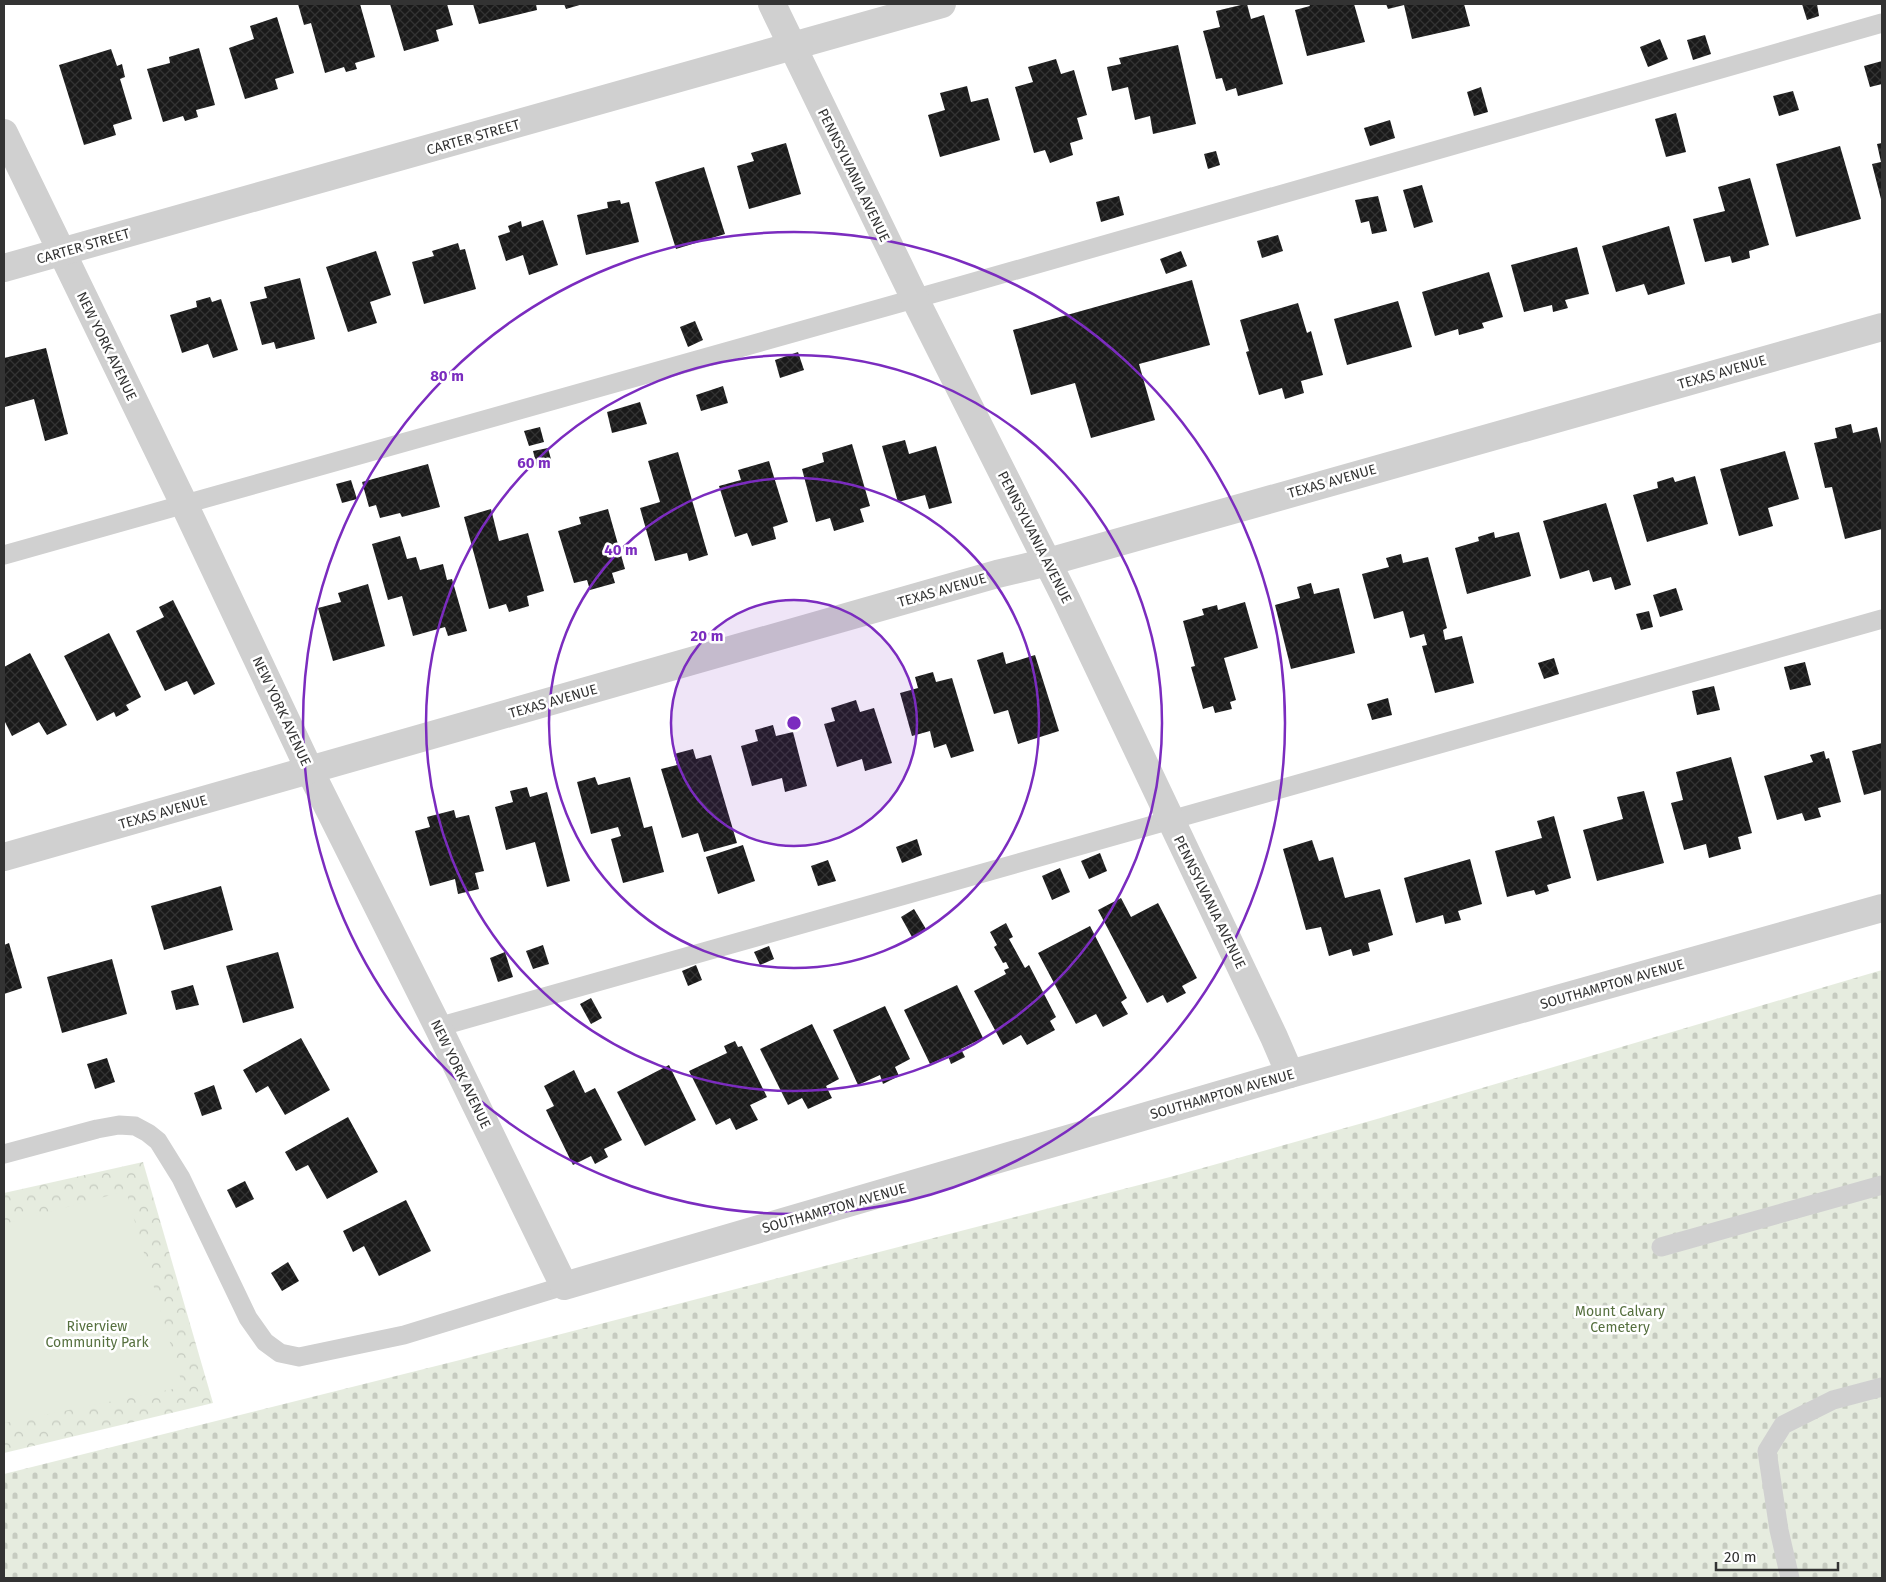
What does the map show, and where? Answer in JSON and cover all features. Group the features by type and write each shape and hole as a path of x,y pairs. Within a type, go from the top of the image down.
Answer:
{"street":[{"name":"PENNSYLVANIA AVENUE","path":"772,4 915,299 1048,562 1290,1074"},
{"name":"CARTER STREET","path":"4,268 942,4"},
{"name":"NEW YORK AVENUE","path":"4,133 184,504 310,771 438,1027 564,1286"},
{"name":"TEXAS AVENUE","path":"4,857 988,577 1048,562 1882,327"},
{"name":"SOUTHAMPTON AVENUE","path":"564,1286 1290,1074 1882,908"}],"lane":[{"path":"4,556 1882,23"},
{"path":"438,1027 1882,619"},
{"path":"4,1154 87,1131 119,1125 135,1126 148,1133 158,1141 181,1178 248,1318 265,1342 280,1353 299,1356 404,1336 564,1286"},
{"path":"1661,1247 1882,1185"},
{"path":"1790,1578 1779,1530 1766,1451 1783,1425 1833,1400 1882,1387"}],"green space":[{"name":"Mount Calvary Cemetery","path":"1882,970 1882,1578 4,1578 4,1474 460,1360 1174,1176 1377,1119"},
{"name":"Riverview Community Park","path":"143,1162 213,1403 4,1453 4,1193"},
{"name":"Riverview Community Park","path":"126,1191 183,1387 4,1423 4,1224"}],"building":[{"path":"298,4 360,4 375,57 355,63 357,69 346,72 344,67 325,73 311,23 304,25"},
{"path":"390,4 447,4 453,25 436,30 439,41 404,51"},
{"path":"473,4 536,4 537,10 479,24"},
{"path":"564,4 583,4 566,9"},
{"path":"1247,4 1251,19 1264,15 1283,84 1238,96 1236,88 1226,91 1222,78 1216,79 1203,31 1220,27 1216,11"},
{"path":"1309,4 1354,4 1365,42 1307,56 1295,10 1310,6"},
{"path":"1386,4 1464,4 1470,26 1412,39 1404,5 1388,9"},
{"path":"1802,4 1817,4 1819,16 1807,20"},
{"path":"277,17 294,73 275,79 278,89 245,99 229,48 254,39 250,26"},
{"path":"1705,35 1711,54 1693,60 1687,40"},
{"path":"1660,39 1668,59 1648,67 1640,47"},
{"path":"1178,45 1196,124 1153,134 1150,116 1135,120 1128,87 1112,91 1107,67 1121,64 1119,58"},
{"path":"199,48 215,105 196,110 198,117 185,121 183,116 163,122 147,69 170,63 169,57"},
{"path":"111,49 117,66 122,64 125,77 120,79 132,119 113,125 116,135 84,145 59,65"},
{"path":"1056,59 1061,74 1074,70 1087,115 1077,118 1083,139 1070,143 1073,155 1050,163 1045,150 1034,153 1015,87 1033,82 1028,67"},
{"path":"1882,61 1882,84 1870,87 1864,66"},
{"path":"967,86 971,102 988,98 1000,140 940,157 928,115 945,110 940,93"},
{"path":"1481,87 1488,112 1474,116 1467,92"},
{"path":"1793,91 1799,110 1779,116 1773,96"},
{"path":"1676,113 1686,152 1666,157 1655,119"},
{"path":"1390,120 1395,138 1370,146 1364,128"},
{"path":"786,143 801,194 749,209 737,166 754,161 751,153"},
{"path":"1882,143 1882,203 1872,164 1881,162 1877,144"},
{"path":"1840,146 1861,219 1796,237 1776,164"},
{"path":"1216,151 1220,165 1208,169 1204,154"},
{"path":"704,167 725,234 676,249 655,182"},
{"path":"1750,178 1769,245 1749,251 1750,258 1732,263 1730,256 1705,262 1693,219 1725,211 1718,187"},
{"path":"1422,185 1433,222 1414,228 1403,190"},
{"path":"1119,196 1124,215 1101,222 1096,202"},
{"path":"1378,196 1387,231 1372,234 1369,221 1361,223 1355,200"},
{"path":"620,200 621,204 629,202 639,242 586,255 577,215 608,208 607,202"},
{"path":"543,220 558,265 529,275 523,255 506,261 498,236 510,232 508,226 521,221 522,227"},
{"path":"1669,226 1685,284 1648,295 1644,284 1616,292 1602,246"},
{"path":"1278,235 1283,251 1262,258 1257,241"},
{"path":"458,243 460,250 465,249 476,289 424,304 412,262 434,256 432,251"},
{"path":"1577,247 1589,294 1565,300 1568,308 1553,312 1552,305 1524,312 1511,265"},
{"path":"376,251 391,295 370,302 377,323 348,332 326,267"},
{"path":"1181,251 1187,266 1166,274 1160,259"},
{"path":"1489,272 1503,317 1482,323 1484,328 1459,335 1458,329 1435,336 1422,292"},
{"path":"300,278 315,339 276,349 274,342 262,345 250,302 267,298 264,287"},
{"path":"1192,280 1210,345 1139,364 1155,420 1091,438 1075,383 1031,395 1013,330"},
{"path":"210,297 212,302 221,299 238,350 213,358 208,344 182,353 170,315 197,307 196,301"},
{"path":"1398,301 1412,347 1347,365 1334,319"},
{"path":"1298,303 1307,333 1311,331 1323,375 1301,381 1304,393 1285,399 1282,388 1259,395 1246,352 1249,351 1240,320"},
{"path":"695,321 703,340 688,347 680,327"},
{"path":"46,348 68,434 45,441 34,399 5,407 4,358"},
{"path":"798,352 804,370 780,378 775,360"},
{"path":"723,386 728,403 701,411 696,395"},
{"path":"640,402 647,424 612,433 607,412"},
{"path":"1851,424 1853,433 1877,427 1882,448 1882,529 1845,539 1832,487 1825,488 1814,443 1837,438 1835,428"},
{"path":"540,427 544,442 529,446 524,431"},
{"path":"905,440 909,454 936,446 952,503 929,509 925,495 898,502 882,446"},
{"path":"852,444 870,506 860,509 864,522 834,531 830,518 816,522 802,469 824,462 822,453"},
{"path":"548,448 552,463 537,467 533,451"},
{"path":"1785,451 1799,499 1768,508 1773,526 1739,536 1720,469"},
{"path":"678,452 708,555 689,561 687,553 655,561 640,508 660,502 648,461"},
{"path":"769,461 788,522 773,527 776,539 752,546 747,533 735,537 719,486 741,480 738,470"},
{"path":"428,464 440,507 402,517 400,513 380,518 376,505 369,507 362,482"},
{"path":"1695,476 1708,524 1647,542 1633,495 1658,488 1657,482 1673,477 1675,482"},
{"path":"351,480 357,499 342,503 336,484"},
{"path":"1606,503 1631,585 1615,590 1611,577 1593,582 1589,570 1560,579 1543,521"},
{"path":"491,509 499,541 528,533 544,591 527,596 529,606 509,612 506,604 489,609 464,517"},
{"path":"608,509 625,569 612,573 615,583 590,590 587,580 574,583 558,531 581,524 579,517"},
{"path":"1494,532 1495,538 1519,532 1531,576 1467,594 1455,548 1479,541 1478,537"},
{"path":"400,536 407,559 416,557 420,570 443,564 447,580 452,579 467,631 448,636 445,627 413,636 402,596 388,600 372,544"},
{"path":"1401,554 1403,563 1428,557 1447,628 1443,630 1445,640 1462,636 1474,683 1435,693 1422,646 1427,645 1424,634 1410,638 1403,611 1374,619 1362,574 1389,567 1386,558"},
{"path":"1311,583 1314,594 1339,588 1355,653 1291,669 1275,605 1300,598 1297,587"},
{"path":"368,584 385,646 333,661 318,608 341,602 338,593"},
{"path":"1676,588 1683,610 1660,617 1653,595"},
{"path":"173,600 215,684 194,695 187,681 165,691 136,631 164,617 159,607"},
{"path":"1245,602 1258,648 1224,658 1236,700 1230,702 1232,709 1215,713 1213,706 1203,709 1191,667 1195,666 1183,621 1204,615 1202,609 1217,605 1218,610"},
{"path":"1649,611 1653,627 1641,630 1636,614"},
{"path":"109,633 141,697 126,705 129,710 116,717 114,712 97,721 64,656"},
{"path":"1003,652 1006,664 1035,655 1059,731 1018,744 1008,710 994,714 977,660"},
{"path":"30,653 67,725 47,735 39,722 12,736 4,720 4,667"},
{"path":"1554,658 1559,674 1544,679 1538,663"},
{"path":"1805,662 1811,685 1790,690 1784,667"},
{"path":"933,672 936,682 952,678 974,751 951,758 946,744 934,748 930,731 912,736 900,693 918,688 915,677"},
{"path":"1714,686 1720,710 1697,715 1692,691"},
{"path":"1388,698 1392,715 1372,720 1367,704"},
{"path":"856,700 860,712 874,708 892,763 865,771 862,759 837,767 824,724 835,721 831,708"},
{"path":"773,725 776,736 793,732 807,786 785,792 782,778 752,786 741,746 758,741 755,730"},
{"path":"1882,743 1882,790 1864,795 1852,751"},
{"path":"693,749 696,759 711,755 737,843 704,852 698,833 682,838 661,769 677,765 674,754"},
{"path":"1824,751 1826,759 1829,758 1841,802 1818,808 1821,817 1805,821 1802,813 1777,820 1764,776 1813,762 1810,755"},
{"path":"1731,757 1752,833 1738,837 1741,849 1709,858 1706,844 1684,850 1671,803 1683,800 1676,772"},
{"path":"595,777 598,785 630,777 644,828 652,826 664,872 623,883 611,839 621,836 618,827 591,834 577,782"},
{"path":"527,787 530,797 547,792 570,881 547,887 535,842 506,850 495,807 513,802 510,791"},
{"path":"1644,791 1664,863 1597,881 1583,830 1623,819 1617,797"},
{"path":"454,810 456,818 469,815 484,871 475,873 479,889 458,894 455,879 430,886 415,831 430,827 427,817"},
{"path":"1554,816 1571,878 1547,885 1549,891 1536,895 1534,890 1507,897 1495,851 1542,838 1537,821"},
{"path":"917,839 922,855 902,863 896,847"},
{"path":"1312,840 1319,861 1333,857 1345,898 1380,889 1393,935 1368,943 1370,951 1353,956 1351,949 1329,956 1321,927 1306,930 1283,849"},
{"path":"743,845 755,881 718,894 706,857"},
{"path":"1100,853 1107,871 1089,879 1081,861"},
{"path":"1470,859 1482,904 1458,911 1461,920 1445,924 1443,915 1416,923 1404,878"},
{"path":"828,860 836,881 818,886 811,866"},
{"path":"1060,868 1070,892 1052,900 1042,876"},
{"path":"221,886 233,930 164,950 151,906"},
{"path":"1121,898 1131,917 1158,903 1197,978 1182,986 1186,993 1167,1003 1163,995 1147,1003 1098,910"},
{"path":"914,909 926,929 912,937 901,917"},
{"path":"1006,923 1013,937 1009,939 1025,968 1029,965 1056,1017 1050,1021 1055,1030 1027,1045 1021,1035 1003,1045 974,991 1006,974 1004,970 1009,968 1006,962 1003,963 994,947 997,945 990,932"},
{"path":"1090,926 1127,998 1121,1002 1128,1014 1103,1027 1096,1014 1076,1024 1038,953"},
{"path":"9,943 22,988 4,994 4,945"},
{"path":"543,945 549,964 533,969 526,951"},
{"path":"769,946 774,959 760,965 754,952"},
{"path":"278,952 294,1008 243,1023 226,966"},
{"path":"505,952 513,977 498,982 490,958"},
{"path":"112,959 127,1014 62,1033 47,977"},
{"path":"696,965 702,980 688,986 682,971"},
{"path":"193,985 199,1005 176,1010 171,991"},
{"path":"957,985 983,1038 961,1049 965,1057 951,1064 948,1056 930,1064 904,1010"},
{"path":"591,998 602,1018 591,1024 580,1004"},
{"path":"885,1006 910,1059 895,1067 899,1076 883,1084 880,1075 858,1085 833,1030"},
{"path":"812,1024 839,1079 826,1086 832,1098 808,1109 802,1098 788,1105 760,1049"},
{"path":"301,1038 330,1090 285,1115 268,1086 256,1093 243,1070"},
{"path":"735,1041 738,1047 742,1046 767,1097 750,1105 758,1120 736,1130 730,1118 716,1125 689,1071 727,1053 724,1046"},
{"path":"107,1058 115,1082 95,1089 87,1064"},
{"path":"669,1065 696,1120 645,1146 617,1092"},
{"path":"574,1070 585,1093 595,1088 622,1140 604,1149 608,1157 595,1164 591,1156 573,1165 546,1110 554,1106 544,1086"},
{"path":"214,1085 222,1109 202,1116 194,1093"},
{"path":"348,1117 378,1172 327,1199 308,1165 296,1171 285,1152"},
{"path":"245,1181 254,1199 236,1208 227,1190"},
{"path":"406,1200 431,1251 379,1276 364,1246 353,1252 343,1231"},
{"path":"288,1262 299,1281 282,1291 271,1273"}]}
